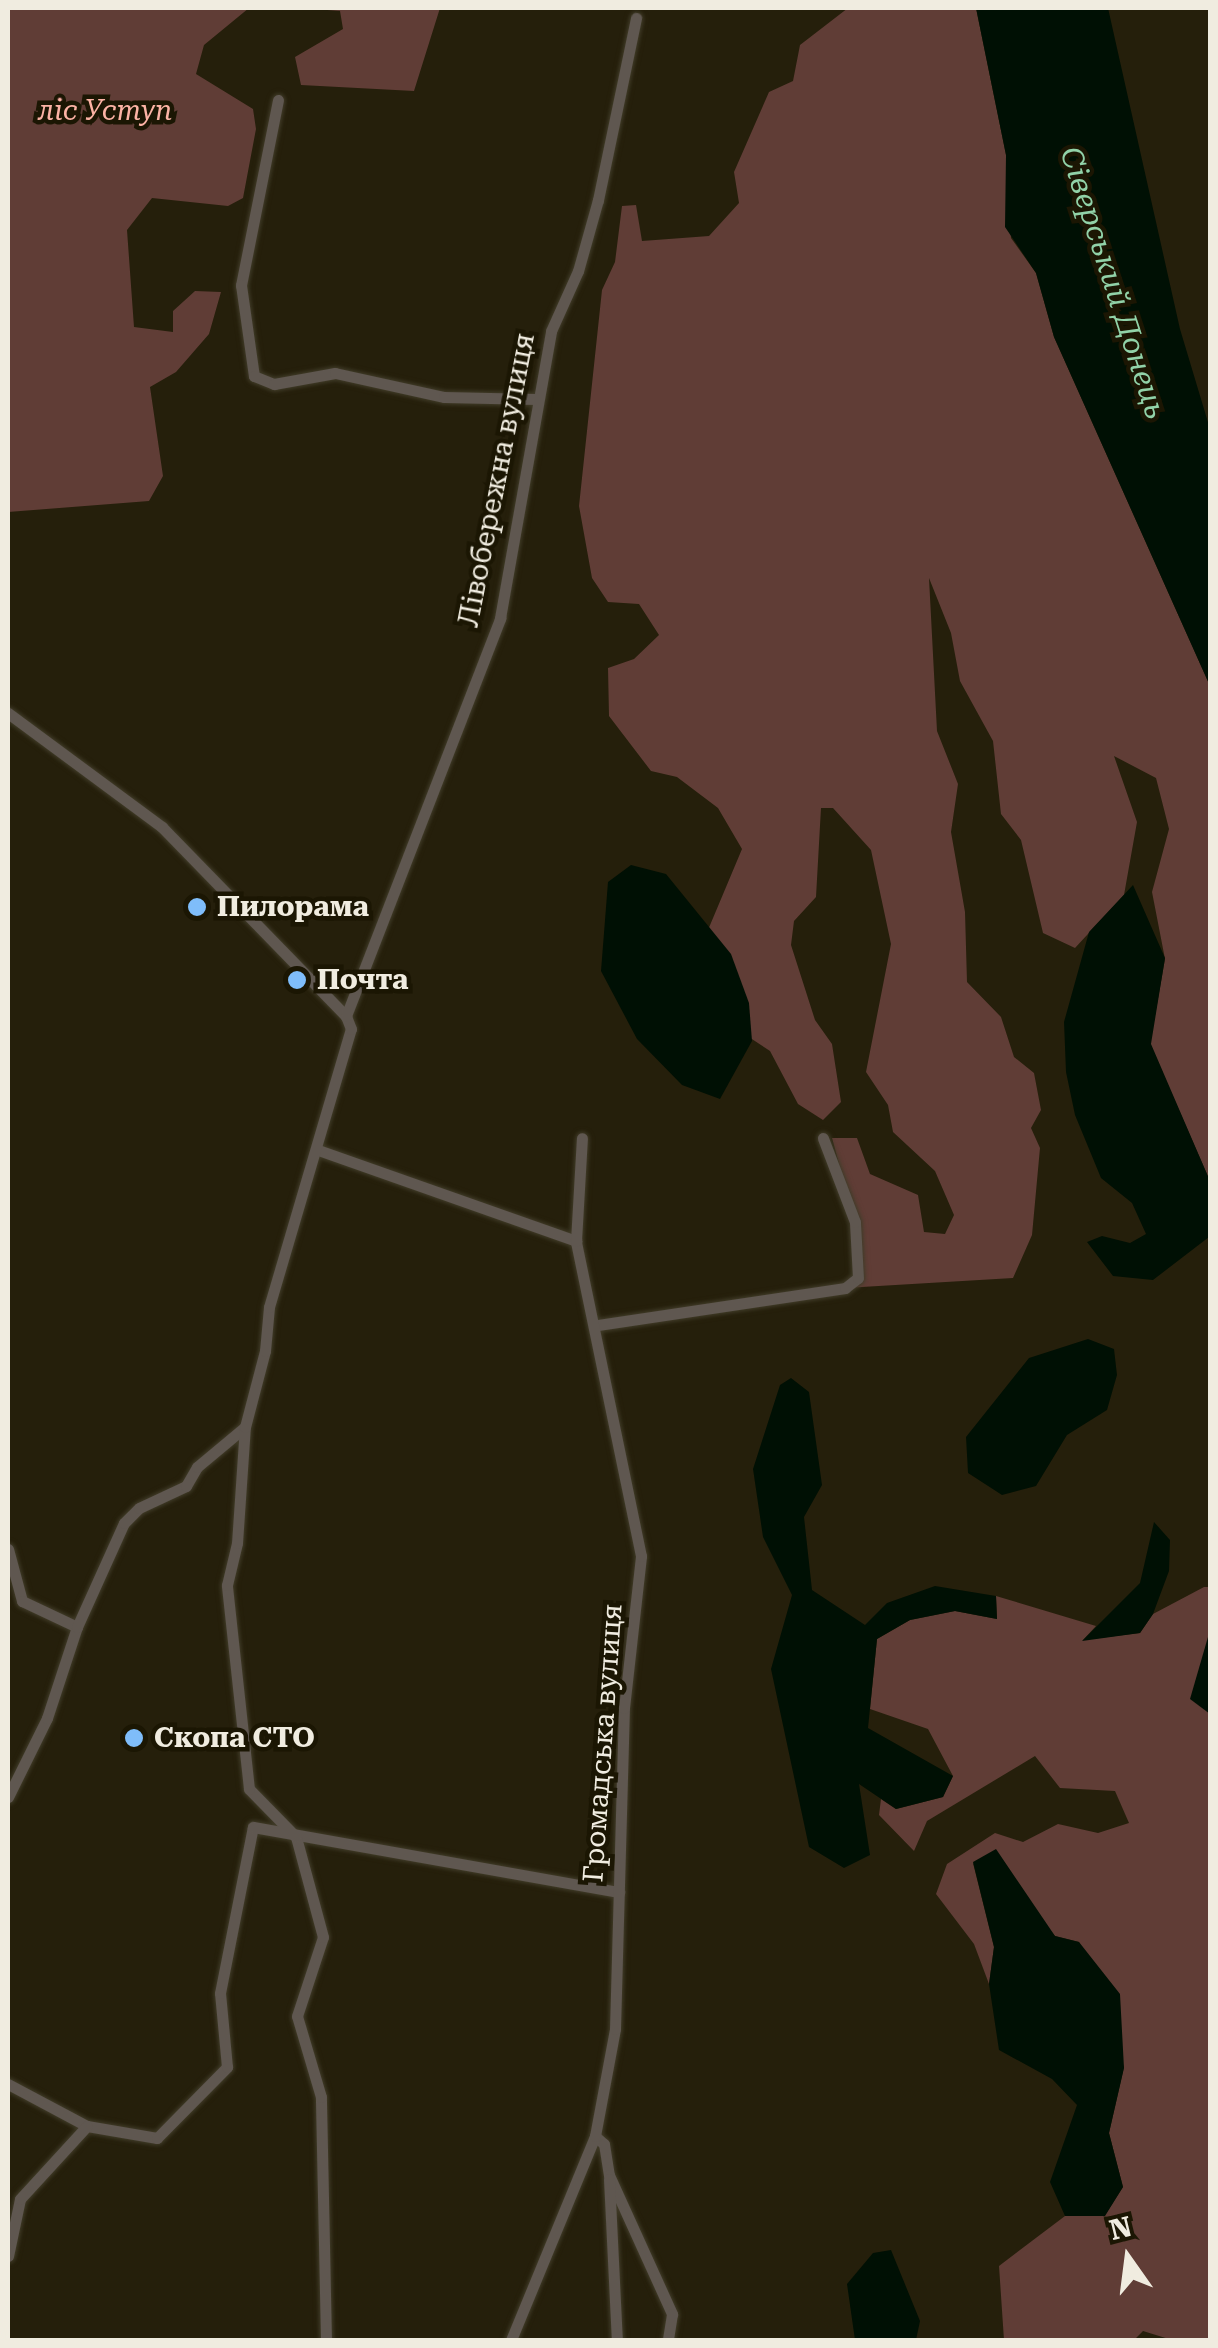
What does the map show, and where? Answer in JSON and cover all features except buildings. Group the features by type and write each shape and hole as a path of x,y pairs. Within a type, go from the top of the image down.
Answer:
{"street":[{"name":"Лівобережна вулиця","path":"296,1837 248,1789 227,1585 238,1543 245,1427 269,1308 352,1029 346,1016 500,618 550,331 598,200 636,18"},
{"path":"278,100 242,285 254,376 274,384 335,372 444,396 536,399"},
{"path":"8,713 162,826 346,1016"},
{"name":"Громадська вулиця","path":"511,2340 594,2136 615,2030 624,1708 642,1556 598,1325 576,1241 582,1138"},
{"path":"598,1325 846,1288 858,1278 855,1222 823,1138"},
{"path":"318,1150 576,1241"},
{"path":"8,1797 47,1718 77,1626 124,1523 138,1508 186,1486 196,1466 245,1427"},
{"path":"8,1549 22,1601"},
{"path":"8,1607 22,1601 77,1626"},
{"path":"8,2084 87,2126 157,2138 227,2066 220,1994 254,1828 618,1892"},
{"path":"296,1837 323,1938 297,2016 321,2097 326,2340"},
{"path":"8,2256 20,2199 87,2126"},
{"path":"594,2136 604,2144 609,2174 617,2340"},
{"path":"609,2174 672,2314 668,2340"}],"green space":[{"name":"ліс Уступ","path":"8,8 249,8 204,45 196,74 253,109 256,129 243,198 228,206 152,198 127,230 134,327 173,332 173,311 195,291 221,292 209,334 176,372 150,387 163,476 149,501 8,512"},
{"path":"302,8 440,8 414,91 301,85 295,57 343,29 340,11"},
{"path":"848,8 976,8 1006,155 1011,238 1036,273 1054,337 1210,686 1210,1181 1150,1044 1165,959 1152,892 1169,829 1156,778 1114,756 1137,822 1124,895 1075,948 1043,933 1021,840 1001,814 993,741 960,681 951,633 929,578 937,731 958,784 951,832 965,912 967,982 1001,1017 1014,1057 1034,1073 1041,1110 1031,1128 1040,1148 1032,1235 1013,1278 845,1288 858,1278 855,1222 832,1138 857,1138 870,1174 918,1195 924,1232 945,1234 954,1215 935,1171 893,1132 888,1105 866,1072 891,944 871,850 833,808 821,808 816,897 794,921 791,945 815,1020 832,1044 841,1102 823,1120 798,1104 770,1051 723,1020 700,949 742,849 718,808 677,777 651,771 609,716 608,668 634,659 659,635 639,604 608,602 592,578 579,506 602,290 615,262 622,206 636,205 642,241 709,236 739,203 734,172 769,92 793,81 800,45"},
{"path":"1210,1587 1210,2340 1172,2340 1143,2331 1134,2340 1004,2340 999,2266 1065,2216 1105,2215 1123,2187 1109,2133 1124,2067 1079,1942 1055,1936 1032,1908 973,1863 994,1947 989,1984 974,1944 936,1894 947,1864 995,1833 1023,1842 1058,1824 1098,1833 1129,1823 1115,1791 1060,1788 1035,1756 927,1821 914,1851 879,1815 881,1799 896,1809 943,1797 953,1776 928,1729 870,1709 877,1639 910,1620 955,1611 997,1619 996,1596 1096,1626 1083,1640 1140,1633 1153,1614"}],"water":[{"name":"Сіверський Донець","path":"976,8 1108,8 1180,329 1210,429 1210,686 1054,337 1036,273 1005,227 1006,155"},
{"path":"631,865 666,874 731,954 749,1003 752,1041 720,1099 682,1085 637,1039 601,971 608,882"},
{"path":"1133,885 1165,958 1151,1044 1210,1181 1209,1237 1153,1280 1113,1276 1087,1242 1102,1236 1130,1243 1146,1234 1132,1203 1101,1178 1075,1115 1066,1072 1064,1022 1089,932"},
{"path":"1088,1339 1114,1349 1117,1375 1107,1410 1067,1435 1036,1486 1002,1495 968,1473 966,1437 1029,1358"},
{"path":"791,1378 809,1392 822,1485 804,1517 812,1590 865,1625 887,1603 935,1586 996,1596 997,1619 955,1611 910,1620 877,1639 868,1728 953,1776 943,1797 896,1809 859,1784 870,1855 844,1868 809,1847 771,1669 792,1595 763,1537 753,1469 780,1385"},
{"path":"1154,1522 1170,1540 1169,1571 1153,1614 1140,1633 1082,1641 1140,1583"},
{"path":"1210,1630 1210,1714 1190,1699"},
{"path":"996,1849 1055,1936 1079,1942 1120,1994 1124,2068 1109,2133 1123,2187 1105,2216 1065,2216 1050,2182 1077,2105 1052,2079 999,2050 989,1984 994,1947 973,1862"},
{"path":"891,2250 920,2321 916,2340 855,2340 847,2284 873,2253"}],"place":[{"name":"Пилорама","path":"197,907"},
{"name":"Почта","path":"297,980"},
{"name":"Скопа СТО","path":"134,1738"}]}
